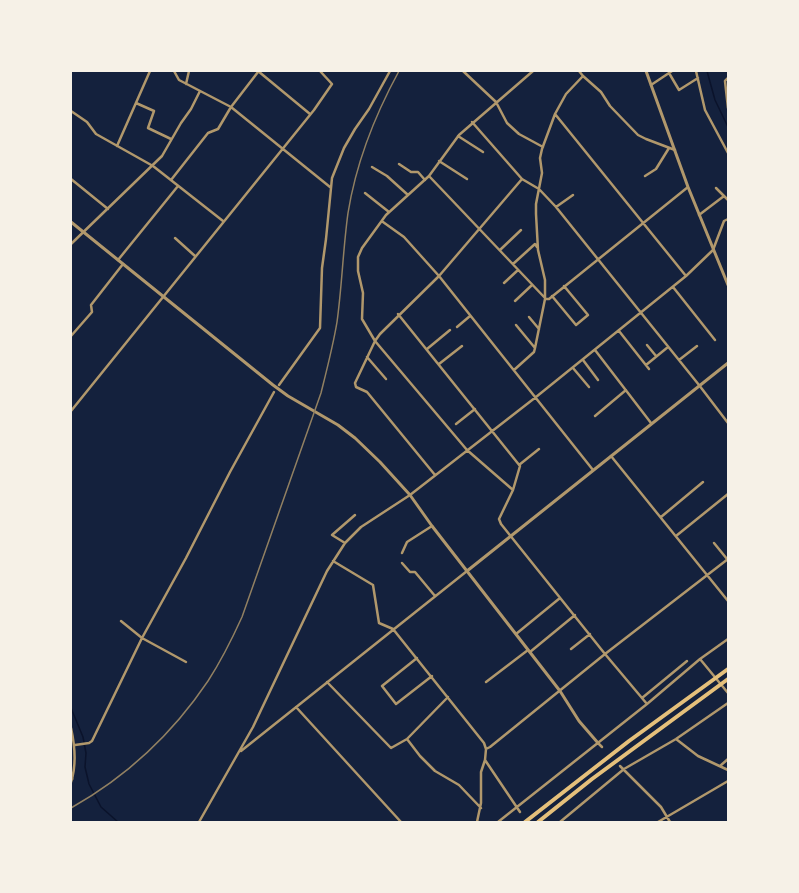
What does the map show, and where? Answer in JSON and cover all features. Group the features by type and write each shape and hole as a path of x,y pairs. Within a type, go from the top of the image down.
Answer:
{"highway":[{"path":"525,822 617,750 728,669"},
{"path":"538,822 592,779 728,679"}],"street":[{"path":"116,146 150,71"},
{"path":"174,71 179,80 231,107 330,187"},
{"path":"186,84 189,71"},
{"path":"171,180 208,133 218,128 231,107 258,71 310,114"},
{"path":"71,411 283,148 332,84 320,71"},
{"path":"278,385 320,328 322,268 330,187 337,163 344,148 369,109 390,71"},
{"path":"463,71 496,102 507,123 519,134 543,147"},
{"path":"513,490 467,450 375,341 362,319 363,293 358,271 358,257 362,248 383,222 389,212 429,176 458,136 472,122 533,71"},
{"path":"579,71 601,92 610,106 638,134 646,139 675,150"},
{"path":"646,71 688,187 728,285"},
{"path":"651,85 672,71"},
{"path":"696,71 705,110 728,153"},
{"path":"669,73 679,90 698,78"},
{"path":"514,370 534,352 545,298 545,280 538,248 536,204 542,173 540,158 555,114 566,94 583,76"},
{"path":"728,78 724,81 728,108"},
{"path":"71,244 162,156 181,123 192,109 200,91"},
{"path":"136,103 154,111 148,128 171,139"},
{"path":"71,111 87,122 96,134 153,166 223,221"},
{"path":"555,114 642,224 686,276"},
{"path":"472,122 522,178 539,188 556,207 728,423"},
{"path":"458,136 483,152"},
{"path":"645,176 656,169 669,148"},
{"path":"439,161 466,178"},
{"path":"399,164 411,172 418,172 425,180"},
{"path":"372,167 387,176 408,195"},
{"path":"429,176 532,285 545,298 549,299 688,187"},
{"path":"435,475 367,392 356,387 355,383 375,341 398,314 439,276 522,178"},
{"path":"71,179 108,209"},
{"path":"118,260 178,186"},
{"path":"716,188 728,200"},
{"path":"365,193 389,212"},
{"path":"556,207 572,194"},
{"path":"699,214 724,196"},
{"path":"199,822 240,751 327,572 345,542 361,527 410,495 573,368 673,287 713,250 724,221 728,218"},
{"path":"71,222 162,297 288,396 338,425 355,438 380,462 410,495 432,526 560,691 579,721 602,747"},
{"path":"383,222 404,237 439,276 594,470"},
{"path":"500,250 521,230"},
{"path":"175,238 196,256"},
{"path":"513,264 535,244 538,248"},
{"path":"71,336 92,312 91,305 123,264"},
{"path":"504,283 518,270"},
{"path":"516,301 532,285"},
{"path":"552,296 576,324 588,315 564,286"},
{"path":"673,287 715,340"},
{"path":"398,314 520,466 513,490 499,519 501,524 647,704"},
{"path":"457,328 470,316"},
{"path":"529,317 539,329"},
{"path":"516,325 535,348"},
{"path":"427,349 450,330"},
{"path":"619,331 649,369"},
{"path":"647,345 656,356"},
{"path":"439,364 462,346"},
{"path":"679,360 697,346"},
{"path":"646,365 668,347"},
{"path":"595,350 651,423"},
{"path":"367,357 386,379"},
{"path":"583,360 598,380"},
{"path":"240,751 728,363"},
{"path":"573,368 589,387"},
{"path":"595,416 626,390"},
{"path":"75,745 92,742 142,638 274,392"},
{"path":"456,424 475,409"},
{"path":"519,465 539,449"},
{"path":"611,456 728,601"},
{"path":"661,517 703,482"},
{"path":"676,536 728,494"},
{"path":"345,542 332,535 355,515"},
{"path":"402,553 407,542 432,526"},
{"path":"486,749 728,559 714,543"},
{"path":"333,561 373,585 379,623 393,629 484,743 486,749 485,760 481,772 481,808 477,822"},
{"path":"402,563 410,572 415,572 435,596"},
{"path":"725,598 728,595"},
{"path":"516,634 561,598"},
{"path":"486,682 575,616"},
{"path":"121,620 142,638 186,662"},
{"path":"571,649 590,634"},
{"path":"498,822 647,704 700,659 728,639"},
{"path":"417,658 382,686 396,704 432,676"},
{"path":"700,659 728,693"},
{"path":"642,698 687,661"},
{"path":"327,682 391,748 407,739 448,697"},
{"path":"560,822 624,769 676,739 728,703"},
{"path":"296,707 401,822"},
{"path":"71,728 75,745 75,764 71,780"},
{"path":"407,739 420,756 435,771 459,785 481,808"},
{"path":"676,739 698,756 728,770"},
{"path":"720,766 728,759"},
{"path":"485,760 520,812"},
{"path":"620,766 661,807 666,818 670,822"},
{"path":"658,822 728,781"}],"waterway":[{"path":"707,71 715,100 728,127"},
{"path":"71,708 83,737 86,753 85,767 89,784 101,807 118,822"}],"railway":[{"path":"71,808 111,782 129,768 164,736 180,718 208,681 226,650 242,617 321,393 337,322 348,213 356,176 374,122 399,71"}]}
